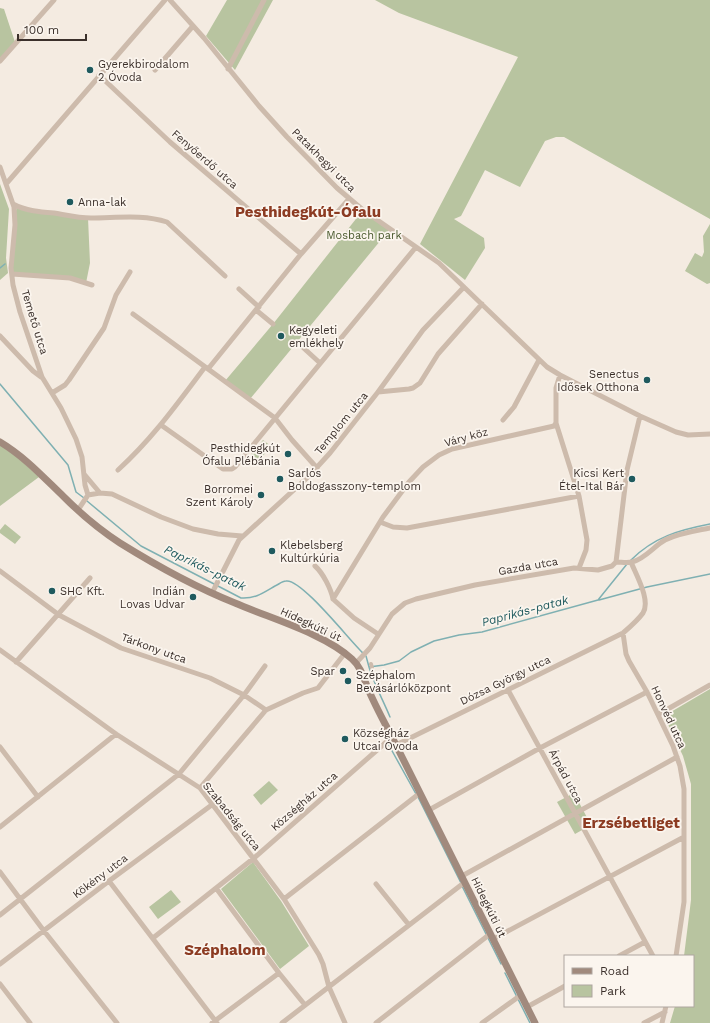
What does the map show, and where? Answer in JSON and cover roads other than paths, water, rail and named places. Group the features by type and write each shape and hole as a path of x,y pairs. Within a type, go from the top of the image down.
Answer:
{"main road":[{"name":"Hidegkúti út","path":"0,442 17,452 78,510 100,529 120,543 171,573 326,641 356,663 361,670 368,690 396,745 418,794 429,810 462,881 519,996 527,1007 535,1023"}],"street":[{"path":"0,61 54,0"},
{"path":"6,184 165,0"},
{"name":"Patakhegyi utca","path":"170,0 287,137 349,199 439,263 539,360 560,376 640,416 682,434 710,434"},
{"path":"228,69 264,0"},
{"path":"155,70 193,26"},
{"name":"Fenyőerdő utca","path":"99,75 170,142 301,254"},
{"name":"Temető utca","path":"0,167 13,204 15,225 11,262 13,285 20,312 42,377 76,439 82,457 86,498"},
{"path":"118,470 138,451 161,425 206,368 349,199"},
{"path":"13,204 38,212 88,218 135,217 167,222 226,276"},
{"path":"161,425 223,469 227,470 235,467 416,247"},
{"path":"52,393 65,385 102,332 116,296 130,272"},
{"path":"12,274 70,278 92,285"},
{"path":"378,392 426,326 464,286"},
{"path":"239,289 273,324"},
{"name":"Templom utca","path":"213,591 242,536 317,468 378,392 409,389 420,383 438,354 482,304"},
{"path":"133,314 275,418 317,468"},
{"path":"0,336 33,371 42,377"},
{"path":"297,342 320,363"},
{"path":"504,420 514,407 539,360"},
{"path":"560,376 556,388 556,422 579,496 587,545 579,568"},
{"path":"616,562 627,470 640,416"},
{"name":"Váry köz","path":"333,599 380,522 409,482 423,467 439,455 452,449 554,426 556,422"},
{"path":"84,474 100,493"},
{"path":"78,510 86,498 106,492 119,496 161,517 194,529 218,534 242,536"},
{"path":"380,522 393,527 407,528 579,496"},
{"name":"Gazda utca","path":"356,663 366,652 398,607 416,598 475,585 579,568 598,570 612,566 616,562 628,562 642,557 670,537 710,528"},
{"name":"Dózsa György utca","path":"396,745 623,633 643,613 645,603 643,591 628,562"},
{"path":"315,566 322,573 333,599 354,618 378,634"},
{"name":"Tárkony utca","path":"0,572 59,614 122,648 210,678 244,695 266,710"},
{"path":"16,662 90,578"},
{"name":"Honvéd utca","path":"623,633 626,654 659,714 677,757 684,789 684,902 676,955"},
{"name":"Szabadság utca","path":"1,651 116,734 200,788 284,899 320,955 329,987 345,1023"},
{"path":"200,788 266,710 303,693 318,688 344,653"},
{"path":"0,915 179,774 244,695 265,666"},
{"path":"659,714 710,685"},
{"name":"Árpád utca","path":"508,690 652,955"},
{"path":"429,810 540,748 647,692"},
{"path":"0,827 116,734"},
{"name":"Községház utca","path":"152,938 254,858 392,737"},
{"path":"0,747 38,797"},
{"path":"282,1023 409,925 462,881 575,814 677,757"},
{"path":"284,899 418,794"},
{"name":"Kökény utca","path":"0,964 212,804"},
{"path":"376,1023 490,936 610,878 684,837"},
{"path":"0,872 44,931 117,1023"},
{"path":"109,881 215,1022 279,973"},
{"path":"376,884 409,925"},
{"path":"216,888 279,973 305,1005"},
{"path":"621,955 645,942"},
{"path":"0,984 30,1023"},
{"path":"527,1007 564,987"},
{"path":"482,1023 487,1021 519,996"},
{"path":"662,1023 666,1007"},
{"path":"644,1023 665,1012"}],"waterway":[{"path":"0,268 5,264"},
{"name":"Paprikás-patak","path":"0,384 68,465 76,492 84,498"},
{"name":"Paprikás-patak","path":"87,501 141,546 241,598 251,598 259,595 285,581 293,583 303,589 314,599 363,653"},
{"name":"Paprikás-patak","path":"631,560 658,540 677,532 710,524"},
{"name":"Paprikás-patak","path":"366,656 369,667 384,665 399,661 411,652 434,641 459,635 482,632 598,600 627,564"},
{"path":"599,600 647,587 710,574"},
{"path":"369,667 390,717"},
{"path":"390,743 389,745 391,749 416,794"},
{"path":"418,797 461,883"},
{"path":"462,886 501,964"},
{"path":"505,973 530,1023"}],"place":[{"name":"Gyerekbirodalom 2 Óvoda","path":"90,70"},
{"name":"Anna-lak","path":"70,202"},
{"name":"Kegyeleti emlékhely","path":"281,336"},
{"name":"Senectus Idősek Otthona","path":"647,380"},
{"name":"Pesthidegkút Ófalu Plébánia","path":"288,454"},
{"name":"Sarlós Boldogasszony-templom","path":"280,479"},
{"name":"Kicsi Kert Étel-Ital Bár","path":"632,479"},
{"name":"Borromei Szent Károly","path":"261,495"},
{"name":"Klebelsberg Kultúrkúria","path":"272,551"},
{"name":"SHC Kft.","path":"52,591"},
{"name":"Indián Lovas Udvar","path":"193,597"},
{"name":"Spar","path":"343,671"},
{"name":"Széphalom Bevásárlóközpont","path":"348,681"},
{"name":"Községház Utcai Óvoda","path":"345,739"}],"district":[{"name":"Pesthidegkút-Ófalu","path":"308,212"},
{"name":"Erzsébetliget","path":"631,823"},
{"name":"Széphalom","path":"225,950"}],"park label":[{"name":"Mosbach park","path":"364,235"}]}
